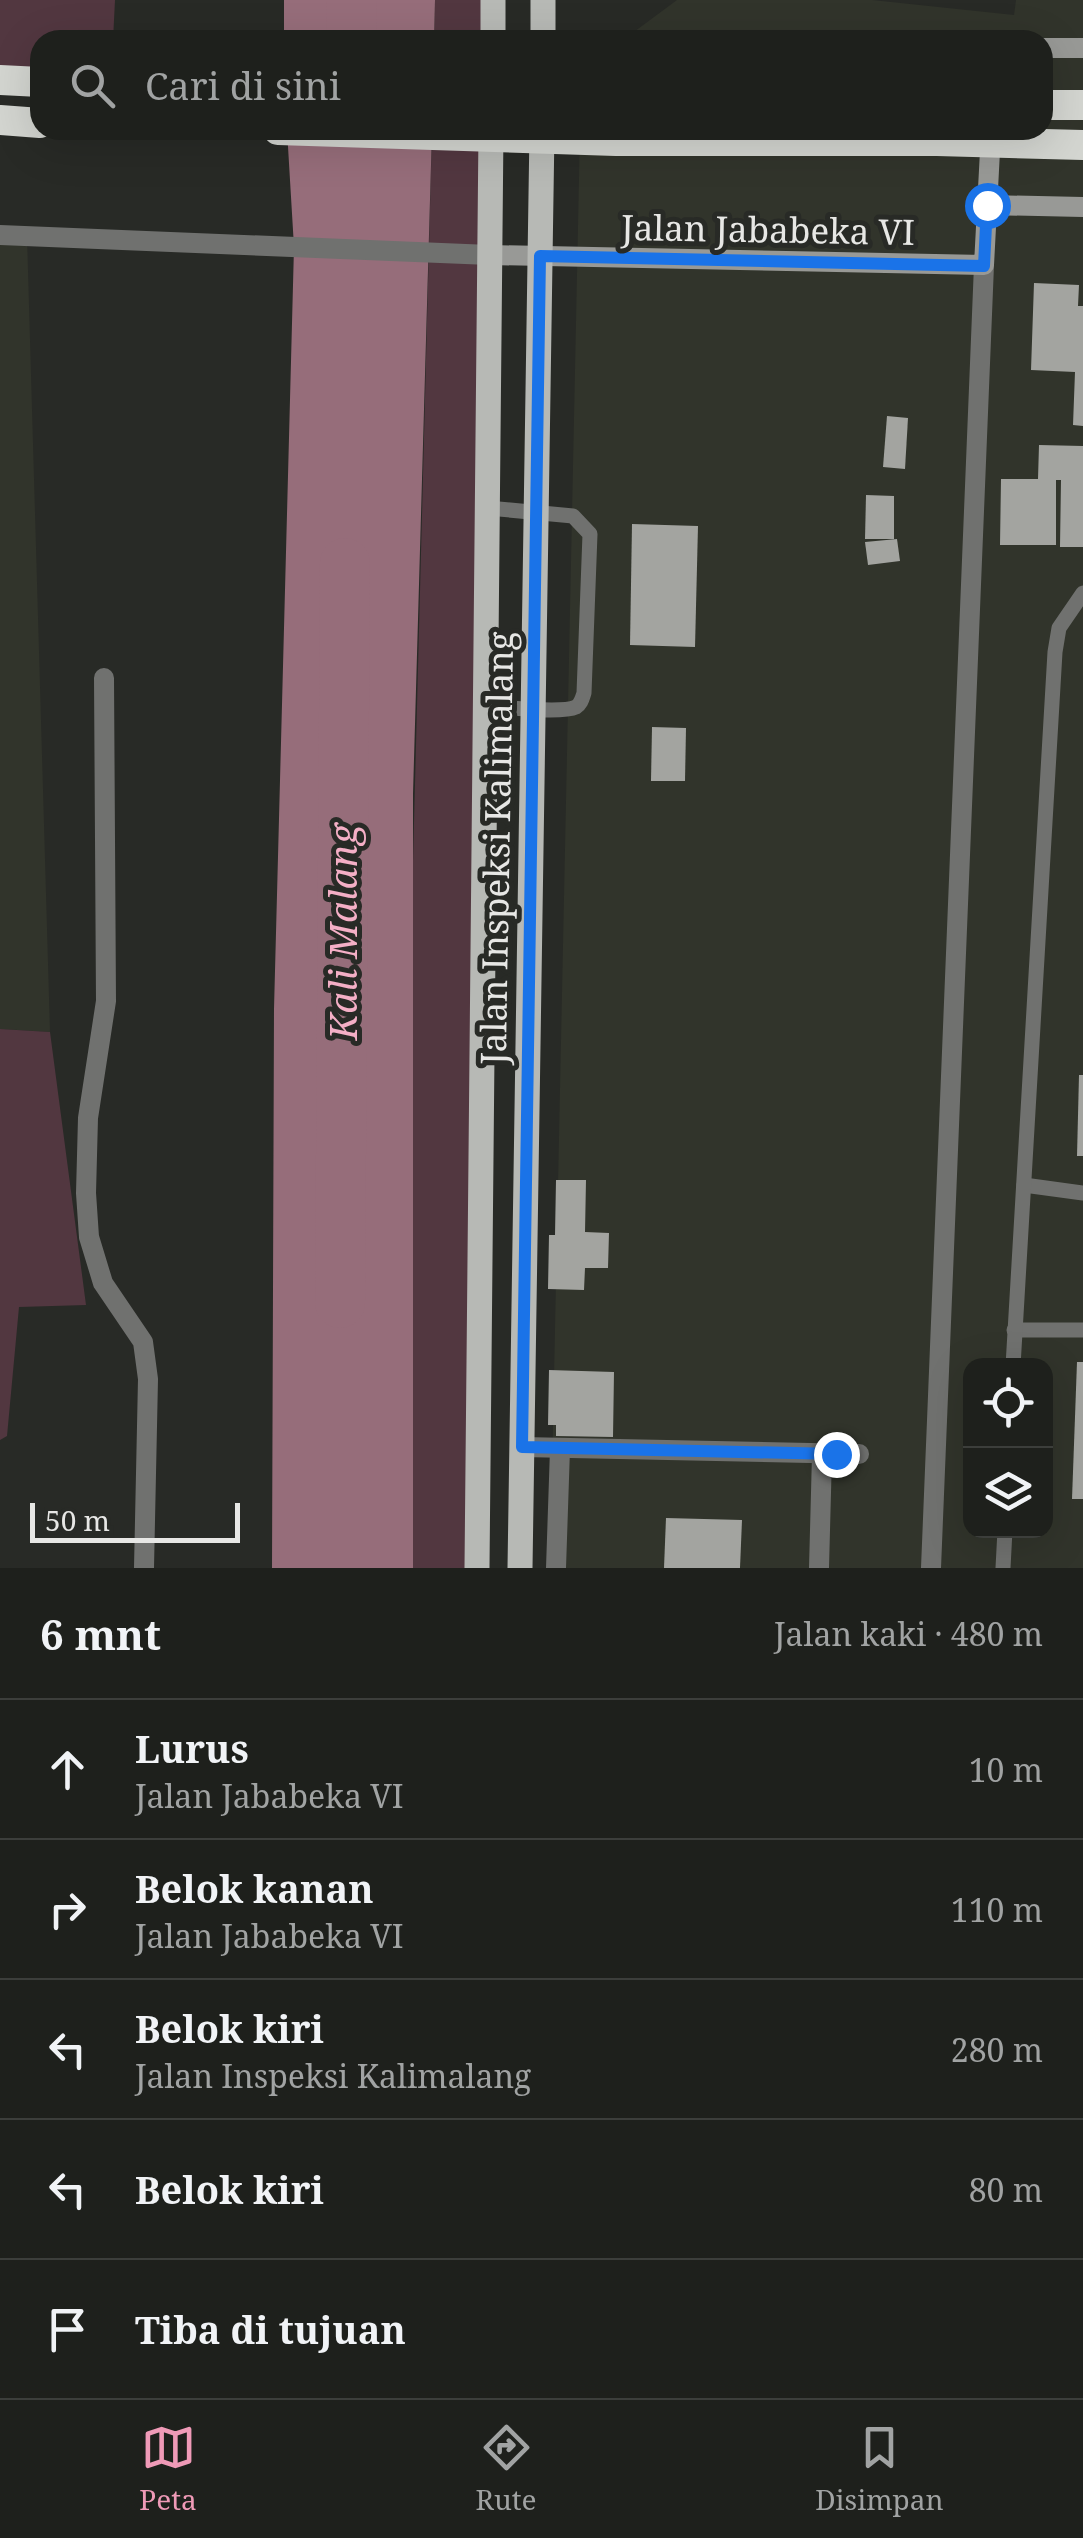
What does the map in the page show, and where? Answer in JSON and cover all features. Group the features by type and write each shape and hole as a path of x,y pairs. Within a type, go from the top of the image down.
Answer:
{"highway":[{"path":"1053,105 1083,105"},
{"path":"616,140 1083,144"}],"main road":[{"path":"492,30 493,0"},
{"path":"543,30 544,0"},
{"path":"1053,48 1083,48"},
{"name":"Jalan Inspeksi Kalimalang","path":"477,1568 488,508 480,254 490,140"},
{"name":"Jalan Inspeksi Kalimalang","path":"520,1568 542,140"},
{"path":"984,266 991,140"},
{"path":"987,205 1083,207"},
{"name":"Jalan Jababeka VI","path":"480,254 984,266"}],"street":[{"path":"0,235 480,254"},
{"path":"932,1568 984,266"},
{"path":"104,678 106,1001 88,1118 86,1194 90,1238 102,1283 143,1342 148,1379 144,1568"},
{"path":"522,1447 859,1454"},
{"path":"556,1568 560,1449"},
{"path":"818,1568 822,1455"}],"lane":[{"path":"485,706 574,708 584,693 590,534 573,516 488,508"},
{"path":"1013,1358 1055,652 1060,628 1083,593"},
{"path":"1024,1185 1083,1194"},
{"path":"1014,1330 1083,1330"},
{"path":"1003,1568 1005,1538"}],"shaded area":[{"path":"0,0 115,0 114,30 30,30 30,80 0,79"},
{"path":"435,0 493,0 492,30 434,30"},
{"path":"677,0 872,0 1014,15 1016,0 1083,0 1083,1568 550,1568 580,140 1053,140 1053,30 636,30"},
{"path":"432,140 491,140 477,1568 413,1568 413,861"},
{"path":"0,235 27,236 50,1032 0,1029"},
{"path":"0,1029 50,1032 86,1305 19,1307 7,1436 0,1440"}],"water":[{"path":"284,0 435,0 434,30 284,30"},
{"path":"288,140 432,140 413,794 413,1568 272,1568 274,1009 294,247"}],"building":[{"path":"1034,283 1079,285 1078,306 1083,306 1083,426 1073,425 1075,372 1031,370"},
{"path":"887,416 908,418 905,469 883,467"},
{"path":"1039,445 1083,446 1083,547 1060,547 1061,480 1056,480 1056,545 1000,545 1001,479 1038,479"},
{"path":"866,495 894,496 894,539 865,539"},
{"path":"632,524 698,526 695,647 630,645"},
{"path":"897,539 900,561 868,565 865,542"},
{"path":"652,727 686,728 685,781 651,781"},
{"path":"1079,1075 1083,1075 1083,1156 1077,1156"},
{"path":"556,1180 586,1180 585,1232 609,1233 608,1268 585,1268 584,1290 548,1289 549,1235 555,1235"},
{"path":"1077,1362 1083,1362 1083,1499 1072,1499"},
{"path":"549,1370 614,1372 613,1437 556,1436 556,1425 548,1425"},
{"path":"666,1518 742,1520 740,1568 664,1568"}],"waterway":[{"name":"Kali Malang","path":"351,30 352,0"},
{"name":"Kali Malang","path":"340,1303 345,563"}],"route":[{"path":"836,1454 522,1447 540,256 984,266 987,205"}]}
